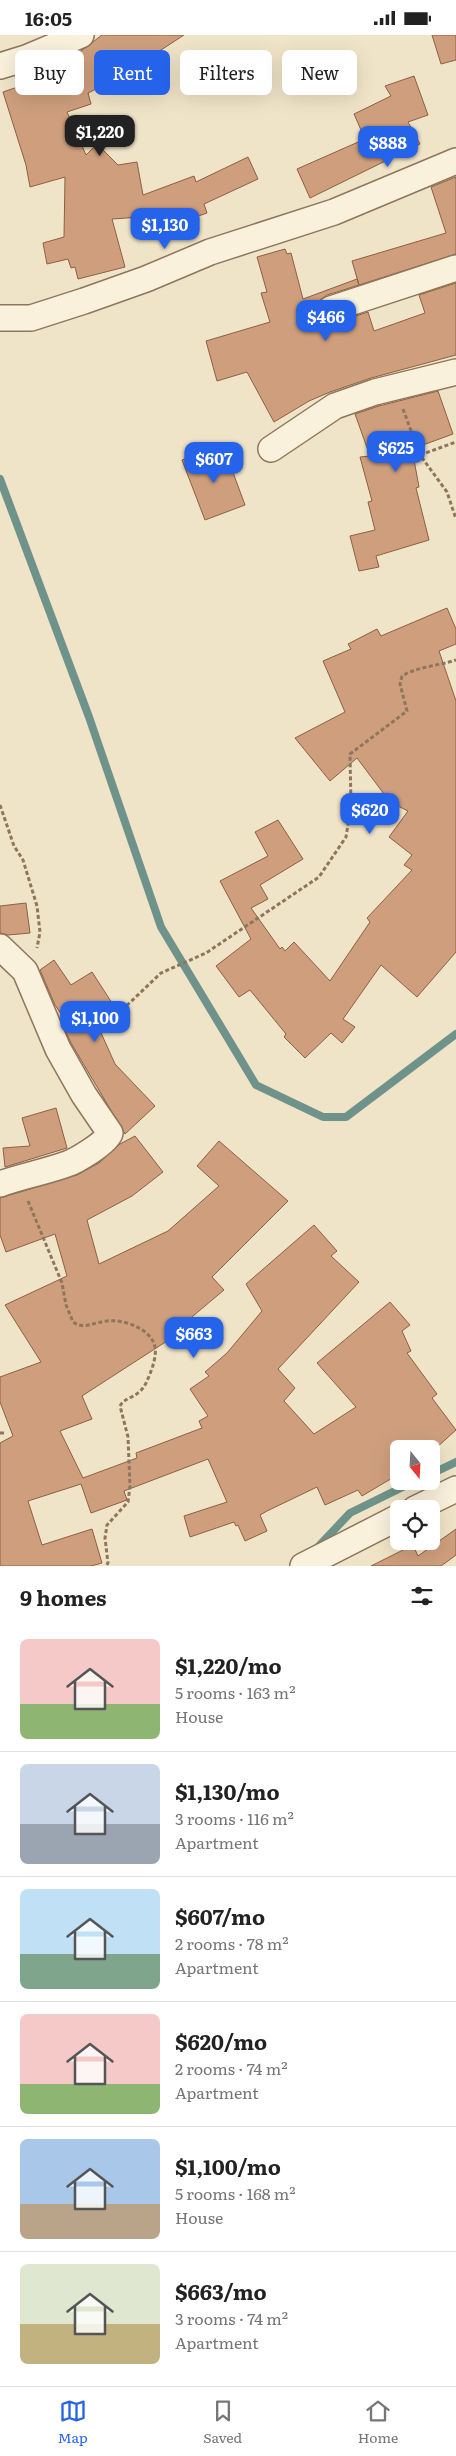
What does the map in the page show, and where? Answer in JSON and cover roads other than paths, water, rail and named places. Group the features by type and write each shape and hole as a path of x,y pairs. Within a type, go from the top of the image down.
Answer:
{"street":[{"path":"0,66 26,58 81,35"},
{"path":"0,318 31,318 84,301 146,279 210,252 334,212 456,161"},
{"path":"331,309 456,268"},
{"path":"271,449 335,406 396,387 456,372"},
{"path":"0,947 25,971 58,1049 84,1095 110,1133 104,1141 68,1163 8,1181"},
{"path":"434,1500 456,1489"},
{"path":"303,1566 390,1522"}],"waterway":[{"path":"0,479 89,717 161,927 256,1085 323,1117 346,1117 456,1034"},
{"path":"440,1470 456,1462"},
{"path":"317,1548 350,1513 397,1490"}]}
